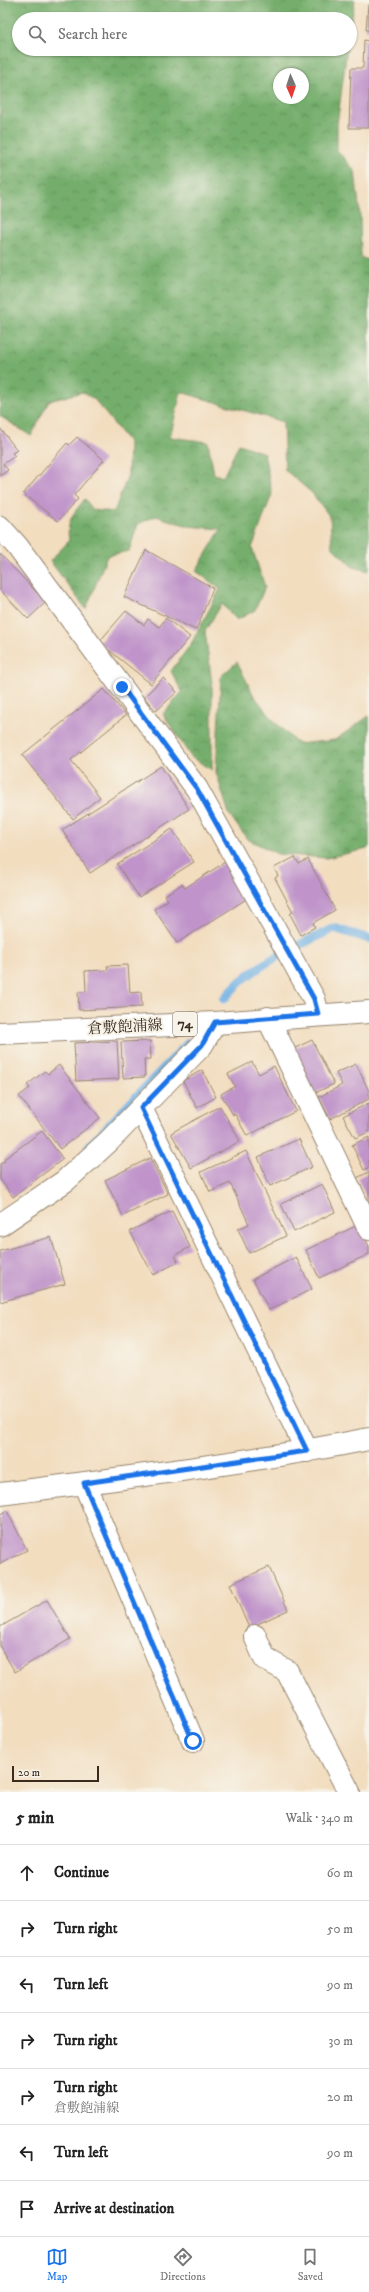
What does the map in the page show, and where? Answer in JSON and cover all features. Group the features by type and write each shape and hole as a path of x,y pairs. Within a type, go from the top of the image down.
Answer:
{"street":[{"path":"0,527 17,546 197,789 289,952 314,999 318,1014"},
{"name":"倉敷飽浦線","path":"0,1033 215,1022 318,1014 369,1012"},
{"path":"268,1018 369,1229"},
{"path":"0,1225 65,1181 109,1141 202,1045 215,1022"},
{"path":"141,1108 307,1451"},
{"path":"0,1494 307,1451 369,1440"},
{"path":"84,1483 193,1741"},
{"path":"255,1636 265,1659 287,1671 349,1792"}],"green space":[{"path":"0,0 355,0 353,12 12,12 12,56 346,56 337,125 337,150 355,171 360,215 361,258 369,260 369,571 353,567 332,547 330,517 312,493 285,470 283,422 181,392 170,437 208,442 214,474 223,477 239,444 264,453 272,494 252,548 265,587 255,610 237,620 222,604 205,631 212,684 212,770 191,757 163,714 182,692 171,671 191,644 220,589 196,571 221,529 188,526 156,516 138,524 129,551 107,556 86,609 50,561 69,541 68,534 71,518 85,499 93,510 114,512 128,475 129,443 95,400 83,392 49,401 31,436 0,416"},
{"path":"237,662 254,696 276,723 298,744 335,740 369,716 369,847 367,849 326,858 278,854 247,839 229,814 216,772 221,676"}],"building":[{"path":"368,5 369,30 366,30"},
{"path":"364,40 369,41 369,128 349,128 351,68 363,68"},
{"path":"0,428 17,450 12,453 15,456 3,464 8,470 0,476"},
{"path":"77,437 104,460 74,495 78,499 58,521 23,494 67,443 69,445"},
{"path":"146,550 213,588 196,630 124,597"},
{"path":"0,554 46,602 28,619 0,590"},
{"path":"126,611 144,625 148,619 159,627 166,618 190,637 151,684 99,642"},
{"path":"163,678 177,692 156,711 144,697"},
{"path":"104,689 126,715 71,760 100,797 73,819 22,755"},
{"path":"161,766 189,809 90,873 62,830"},
{"path":"172,829 194,862 139,897 117,864"},
{"path":"295,857 299,864 308,859 335,910 313,923 315,927 301,935 290,914 293,912 275,878 278,876 274,868"},
{"path":"225,862 248,898 177,943 154,909 168,900 165,895 182,884 185,888"},
{"path":"128,965 130,993 141,992 142,1007 79,1010 78,992 86,992 85,971 108,970 107,966"},
{"path":"312,1040 334,1084 313,1094 291,1050"},
{"path":"117,1041 119,1079 76,1081 74,1043"},
{"path":"150,1041 151,1059 144,1059 145,1077 123,1078 121,1042"},
{"path":"252,1062 259,1074 274,1066 296,1111 247,1136 235,1114 233,1115 221,1094 235,1086 228,1074"},
{"path":"356,1064 369,1091 369,1099 330,1119 319,1097 342,1085 336,1073"},
{"path":"59,1065 100,1118 60,1149 19,1096 30,1088 27,1085 45,1071 48,1074"},
{"path":"202,1070 216,1097 197,1108 183,1081"},
{"path":"369,1103 369,1132 355,1138 343,1116"},
{"path":"220,1106 240,1141 191,1168 171,1133"},
{"path":"42,1131 63,1159 13,1197 0,1179 0,1164 5,1161 4,1159"},
{"path":"369,1137 369,1167 364,1170 352,1145"},
{"path":"299,1139 312,1167 270,1186 258,1157"},
{"path":"246,1151 286,1236 249,1253 238,1229 249,1224 230,1183 210,1192 201,1172"},
{"path":"150,1158 168,1194 123,1216 105,1180"},
{"path":"369,1172 369,1203 357,1178"},
{"path":"322,1184 335,1212 294,1232 281,1204"},
{"path":"172,1211 190,1247 175,1255 178,1262 153,1275 130,1231"},
{"path":"358,1225 369,1246 369,1254 319,1278 306,1250"},
{"path":"51,1237 65,1284 0,1302 0,1251"},
{"path":"296,1257 312,1289 269,1310 253,1279"},
{"path":"7,1511 27,1550 0,1564 0,1514"},
{"path":"269,1567 288,1610 249,1628 230,1584"},
{"path":"47,1600 70,1639 15,1672 0,1647 0,1627"}],"waterway":[{"path":"224,999 247,976 260,967 334,928 369,939"},
{"path":"88,1147 188,1043"}],"route":[{"path":"122,687 197,789 314,999 318,1014 215,1022 202,1045 141,1108 307,1451 150,1475 84,1483 193,1741"}]}
